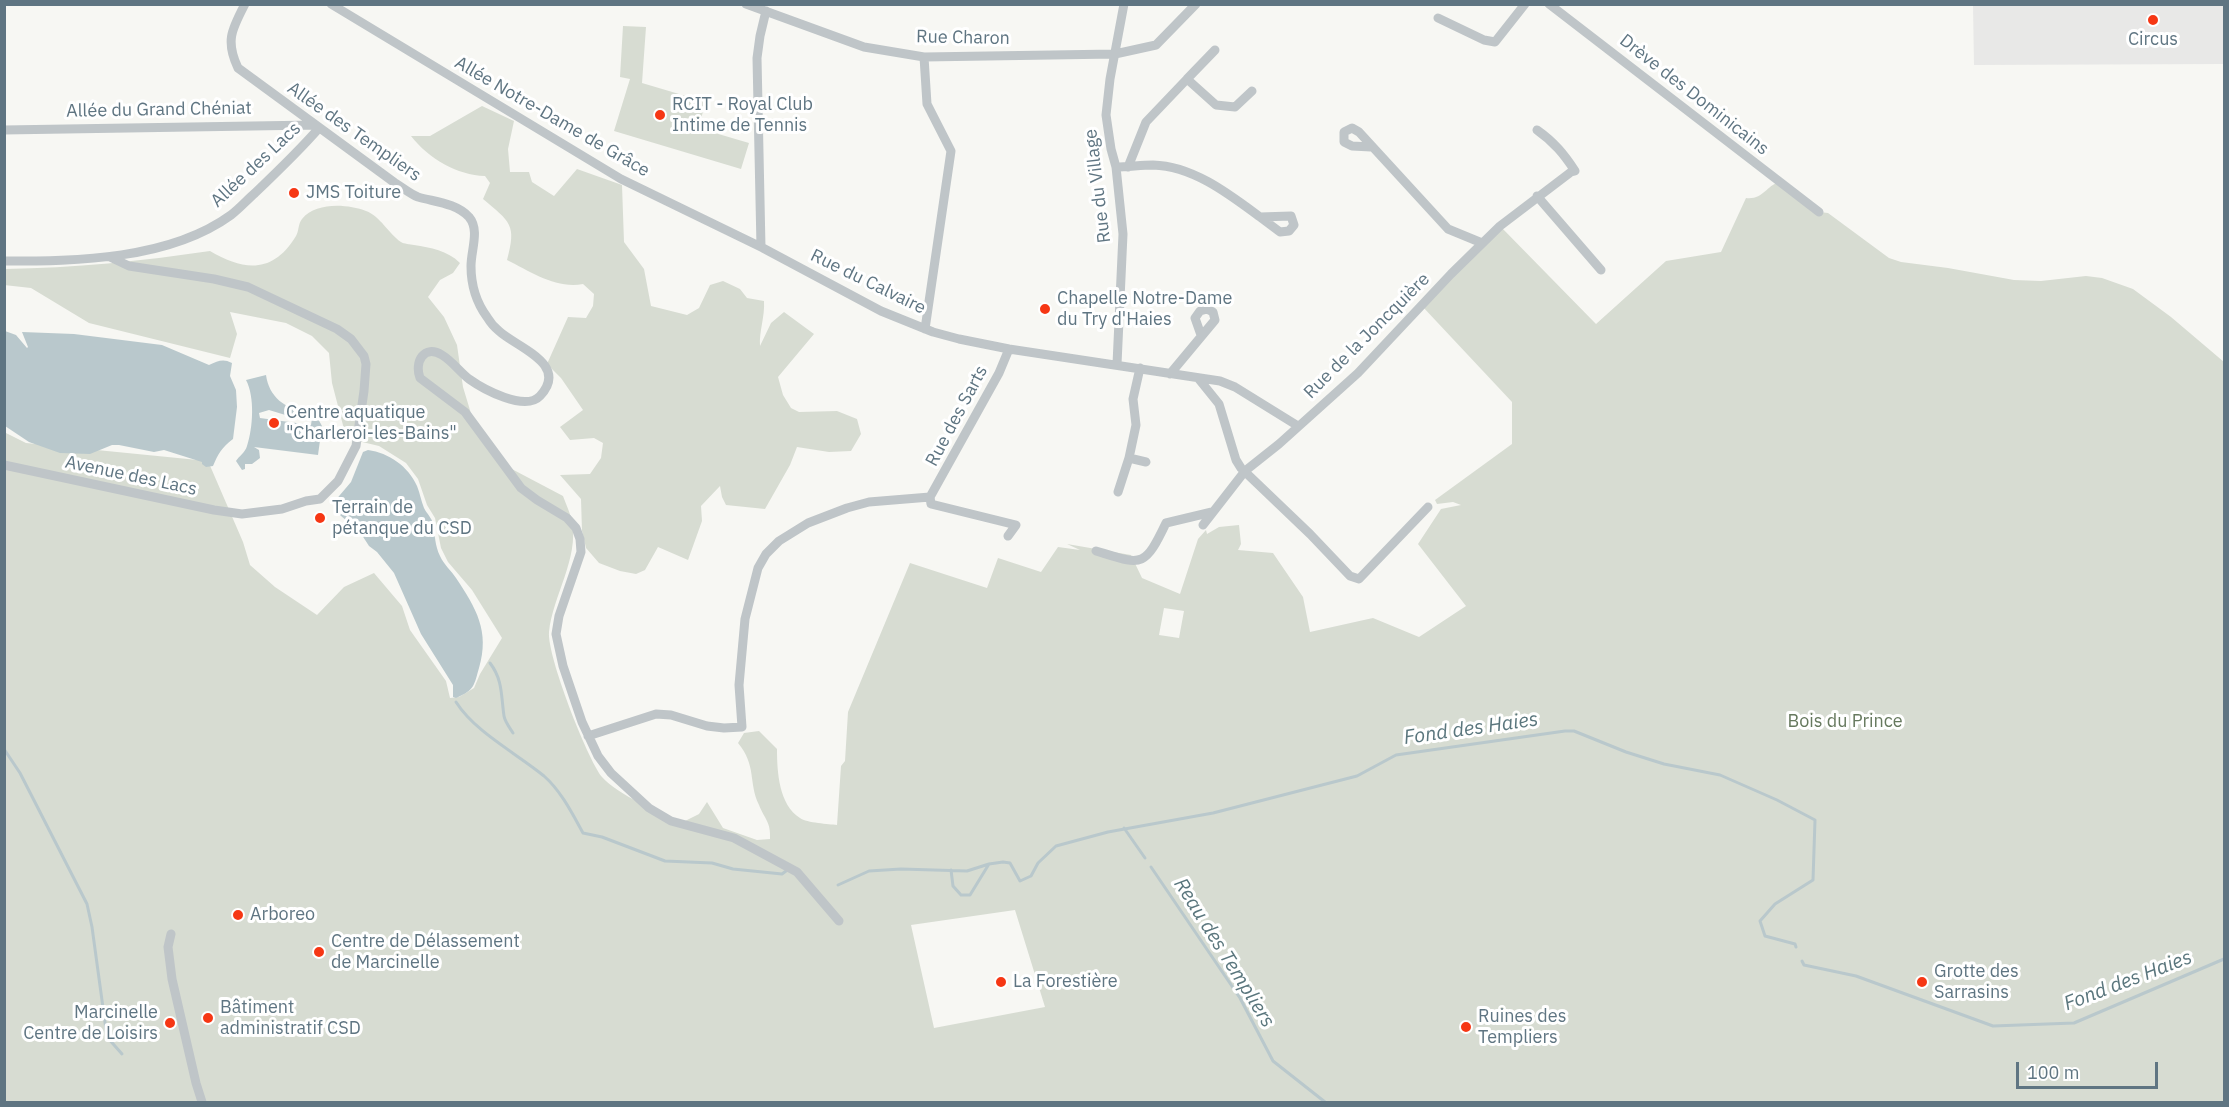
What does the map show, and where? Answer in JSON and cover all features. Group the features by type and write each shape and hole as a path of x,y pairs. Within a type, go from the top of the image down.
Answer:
{"street":[{"name":"Allée des Templiers","path":"245,4 234,23 231,37 231,54 238,68 416,196 461,210 470,218 475,240 471,264 477,300 499,332 540,358 546,369 548,379 546,388 535,401 526,403 516,402 471,381 443,355 432,351 425,352 418,364 420,378 465,412 521,488 567,518 576,528 581,552 559,616 556,633 563,666 588,736 598,756 611,773 649,808 671,821 734,838 796,872 838,921"},
{"name":"Allée Notre-Dame de Grâce","path":"332,4 394,44 621,179 762,247"},
{"name":"Rue Charon","path":"746,4 864,47 924,57 1115,54 1156,45 1196,4"},
{"name":"Rue du Village","path":"1117,364 1123,234 1116,167 1106,115 1110,79 1124,4"},
{"path":"1438,18 1484,40 1495,42 1525,4"},
{"name":"Drève des Dominicains","path":"1549,4 1819,212"},
{"path":"762,247 757,58 759,36 766,11"},
{"path":"1128,167 1146,122 1215,50"},
{"path":"924,57 927,104 951,151 925,329"},
{"path":"1187,79 1216,105 1235,107 1252,91"},
{"name":"Allée du Grand Chéniat","path":"4,130 316,126"},
{"name":"Allée des Lacs","path":"4,261 110,257 163,246 200,232 231,215 291,160 316,126"},
{"name":"Rue de la Joncquière","path":"1245,471 1381,351 1500,226 1537,196 1575,171 1563,152 1537,130"},
{"path":"1371,147 1448,229 1482,243"},
{"path":"1116,167 1154,165 1188,173 1231,195 1260,217"},
{"path":"1537,196 1601,270"},
{"name":"Rue du Calvaire","path":"762,247 881,311 925,329 959,339 1009,349 1220,381 1235,387 1298,426"},
{"name":"Avenue des Lacs","path":"4,465 242,514 282,509 320,499 338,481 356,446 366,364 364,356 351,339 337,328 248,287 214,279 129,266 110,257"},
{"path":"1170,374 1201,335"},
{"name":"Rue des Sarts","path":"930,497 999,373 1009,349"},
{"path":"1118,492 1129,458 1136,425 1133,399 1140,368"},
{"path":"1198,378 1219,404 1236,460 1350,576 1359,579 1428,507"},
{"path":"1129,458 1146,462"},
{"path":"1203,525 1245,471"},
{"path":"588,736 656,714 671,715 706,726 742,727 739,686 745,620 758,568 766,554 779,541 808,524 847,508 869,502 930,497 932,504 1016,525 1008,536"},
{"path":"1096,551 1137,561 1146,558 1156,545 1166,523 1212,512"},
{"path":"171,934 168,947 172,979 202,1102"}],"shaded area":[{"path":"1973,5 2224,5 2224,64 1974,65"},
{"path":"5,331 16,335 27,348 22,332 74,334 162,345 209,365 223,360 229,361 232,363 230,376 236,390 237,407 233,439 221,451 213,466 206,467 202,462 164,450 154,452 112,445 90,454 60,453 29,442 5,426"},
{"name":"Centre aquatique \"Charleroi-les-Bains\"","path":"266,375 274,396 285,405 307,412 307,417 292,417 269,410 259,413 260,418 311,425 312,418 317,417 322,426 318,455 254,447 259,450 260,458 252,464 245,464 245,469 242,470 236,461 247,446 252,413 251,395 246,380"},
{"path":"368,450 390,457 409,472 432,522 440,556 463,589 479,620 483,643 476,679 470,689 456,698 453,697 453,685 421,634 394,573 369,546 360,532 334,510 334,502 351,482 363,452"}],"green space":[{"name":"RCIT - Royal Club Intime de Tennis","path":"623,26 646,27 642,83 706,102 698,128 749,143 741,169 614,131 630,79 620,77"},
{"path":"482,106 514,121 508,149 510,172 529,172 532,182 554,196 577,169 622,185 624,242 644,269 651,306 687,315 699,308 710,285 723,281 740,289 747,298 764,301 760,346 771,323 784,312 814,334 778,377 783,395 791,408 799,412 837,411 857,419 861,434 851,451 829,452 797,447 790,465 765,509 726,505 720,486 701,506 702,521 688,560 658,547 645,570 636,574 599,563 586,548 582,531 581,499 560,475 590,474 601,458 603,443 594,438 570,440 560,427 583,410 561,378 547,364 568,317 586,318 593,306 594,294 583,284 553,282 507,260 511,231 500,213 483,199 490,183 485,176 464,173 444,164 426,152 411,136 430,136"},
{"name":"Bois du Prince","path":"1779,182 1811,211 1828,213 1889,258 1901,262 2014,280 2041,281 2086,276 2102,278 2133,289 2171,317 2224,362 2224,1102 5,1102 4,432 26,443 208,461 243,542 250,565 275,587 317,615 344,587 374,573 402,606 410,630 446,681 450,698 459,697 474,688 502,638 472,590 448,562 441,548 435,518 427,505 418,479 406,463 379,446 358,441 351,432 344,429 332,383 329,353 312,336 286,323 230,312 237,334 230,358 89,323 31,288 4,285 5,269 108,263 210,251 223,258 246,265 268,263 287,248 296,236 301,221 308,213 332,206 350,207 371,213 401,242 427,247 450,255 460,263 453,273 440,280 428,297 444,317 457,345 463,387 476,430 508,467 563,496 572,521 572,549 551,618 550,644 569,706 595,766 602,777 618,790 681,823 699,814 707,802 723,828 757,840 770,839 770,829 756,797 748,759 738,743 744,733 759,731 777,749 783,797 793,812 808,821 837,825 848,712 910,563 987,588 998,558 1041,572 1058,547 1080,550 1067,544 1131,555 1142,578 1180,594 1198,539 1206,530 1207,534 1219,527 1239,525 1241,544 1238,550 1273,553 1303,597 1310,632 1373,618 1419,637 1466,606 1418,544 1441,509 1461,505 1453,502 1437,504 1435,500 1512,444 1512,402 1422,306 1500,226 1596,324 1666,261 1721,252 1746,198 1756,197","holes":["1164,608 1184,611 1179,638 1159,635","1015,910 1045,1007 934,1028 911,925"]}],"waterway":[{"path":"490,663 501,688 506,723 513,733"},
{"name":"Fond des Haies","path":"456,702 485,733 533,767 556,788 583,833 602,837 665,861 712,863 733,869 782,874 786,871"},
{"name":"Fond des Haies","path":"838,885 869,871 901,869 967,871 1003,862 1010,863 1020,881 1031,876 1038,863 1056,846 1108,832 1213,813 1357,776 1396,755 1574,731 1626,752 1664,764 1720,775 1777,800 1815,820 1813,880 1775,904 1760,921 1765,936 1795,944 1796,947"},
{"path":"4,749 20,773 87,904 107,1037 122,1054"},
{"name":"Reau des Templiers","path":"1124,828 1145,858"},
{"path":"951,870 953,886 961,895 970,895 989,864"},
{"name":"Reau des Templiers","path":"1151,867 1240,998 1273,1061 1325,1102"},
{"name":"Fond des Haies","path":"1802,961 1804,965 1856,976 1993,1026 2074,1023 2224,959"}],"place":[{"name":"Circus","path":"2153,20"},
{"name":"RCIT - Royal Club Intime de Tennis","path":"660,115"},
{"name":"JMS Toiture","path":"294,193"},
{"name":"Chapelle Notre-Dame du Try d'Haies","path":"1045,309"},
{"name":"Centre aquatique \"Charleroi-les-Bains\"","path":"274,423"},
{"name":"Terrain de pétanque du CSD","path":"320,518"},
{"name":"Arboreo","path":"238,915"},
{"name":"Centre de Délassement de Marcinelle","path":"319,952"},
{"name":"La Forestière","path":"1001,982"},
{"name":"Grotte des Sarrasins","path":"1922,982"},
{"name":"Bâtiment administratif CSD","path":"208,1018"},
{"name":"Marcinelle Centre de Loisirs","path":"170,1023"},
{"name":"Ruines des Templiers","path":"1466,1027"}]}
